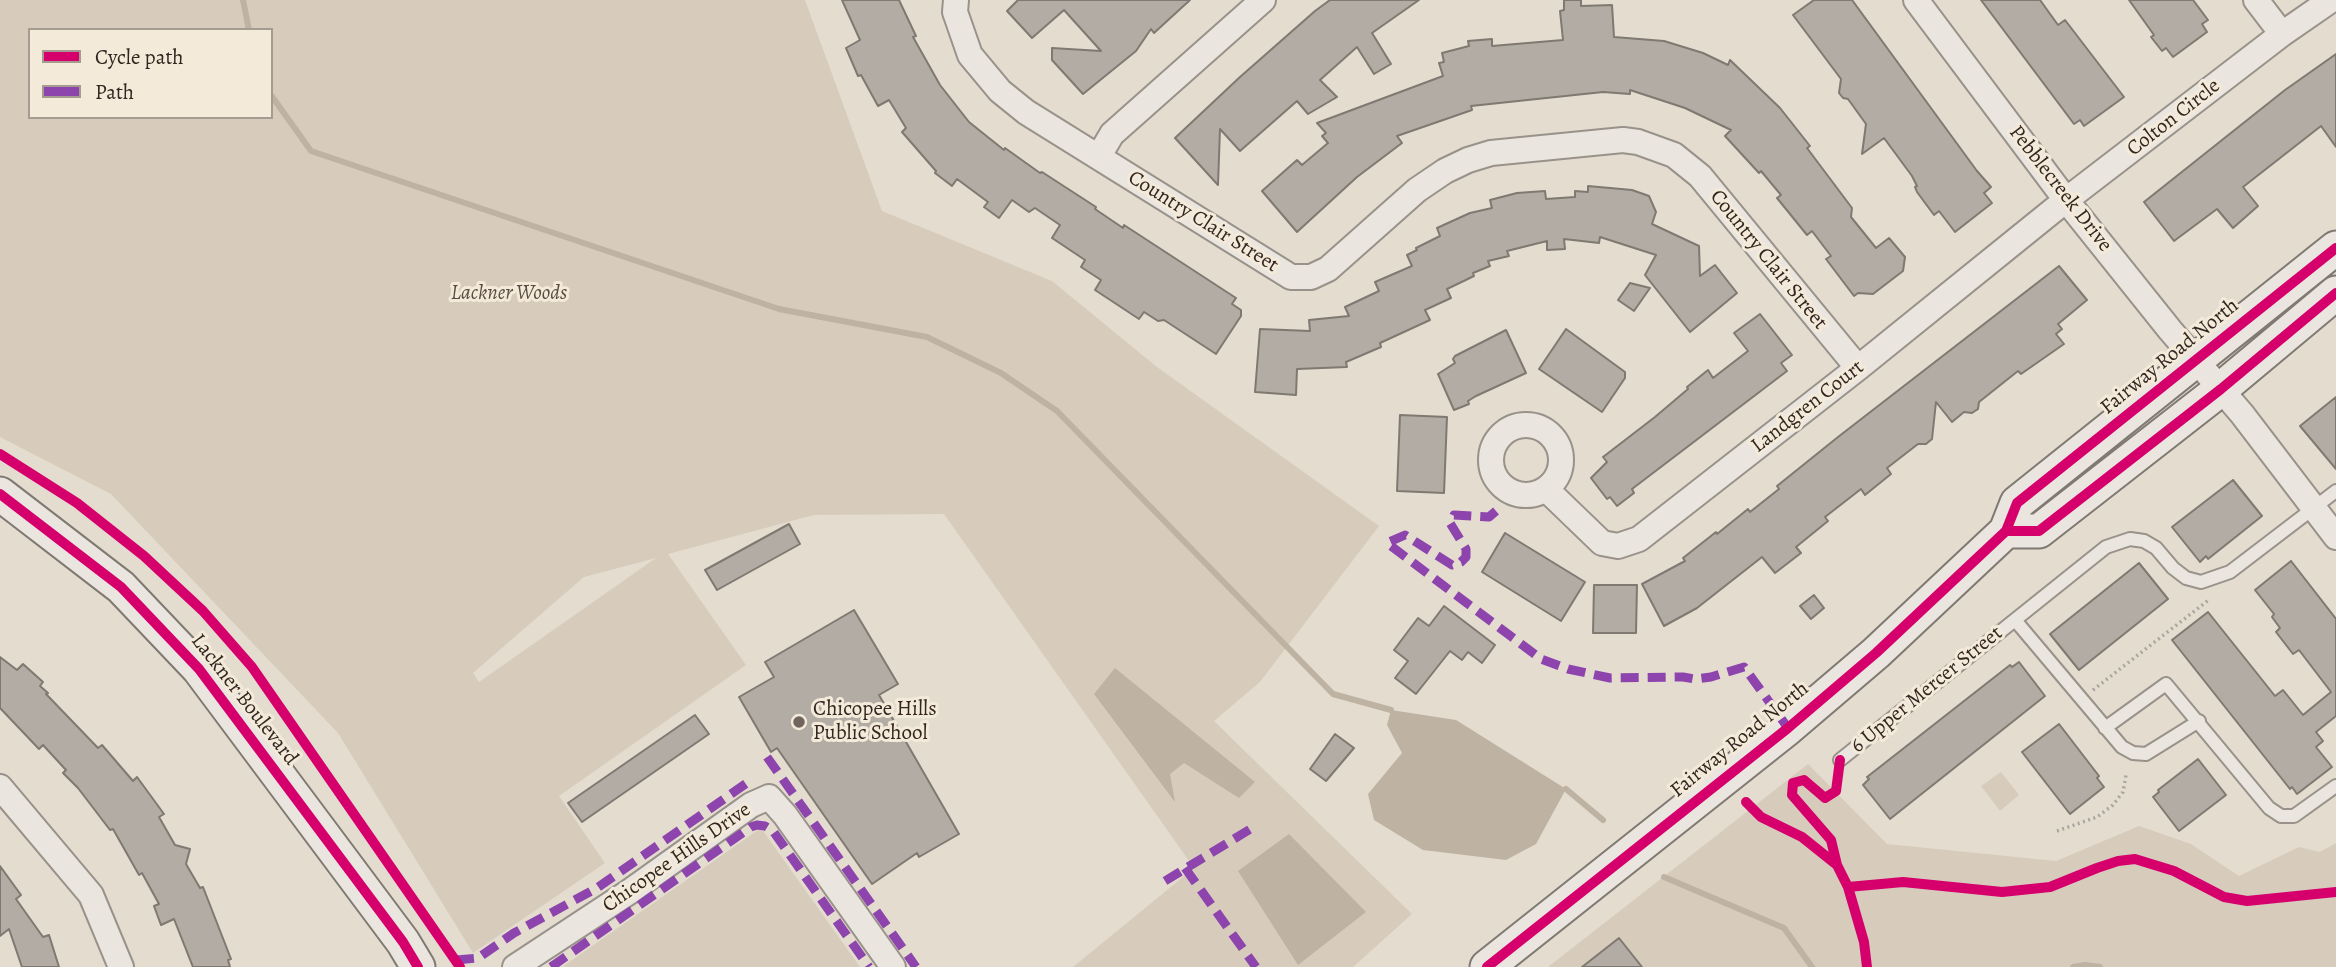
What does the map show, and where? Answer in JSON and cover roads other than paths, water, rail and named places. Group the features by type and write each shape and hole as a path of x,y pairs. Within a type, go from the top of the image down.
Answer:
{"main road":[{"name":"Fairway Road North","path":"1482,966 1788,728 1876,653 2006,531 2039,531 2209,375 2336,248"},
{"name":"Fairway Road North","path":"2209,375 2336,293"},
{"name":"Lackner Boulevard","path":"0,494 121,587 199,669 403,942 418,967"}],"street":[{"name":"Country Clair Street","path":"956,0 955,12 970,55 1000,91 1026,112 1292,277 1311,277 1328,268 1417,190 1445,171 1468,160 1491,153 1623,140 1657,148 1687,164 1700,176 1858,368"},
{"path":"1099,156 1112,134 1262,0"},
{"name":"Pebblecreek Drive","path":"1916,0 2066,200 2209,375 2336,537"},
{"path":"2256,0 2282,34"},
{"name":"Colton Circle","path":"2066,200 2282,34 2331,0"},
{"name":"Landgren Court","path":"1546,489 1602,543 1618,546 1639,539 1858,368 2066,200"},
{"path":"0,787 91,895 121,967"},
{"name":"Chicopee Hills Drive","path":"515,967 629,892 751,805 769,797 785,815 893,967"}],"lane":[{"name":"6 Upper Mercer Street","path":"1840,760 2106,547 2130,539 2144,541 2156,548 2172,568 2186,578 2201,582 2230,572 2336,491"},
{"name":"6 Upper Mercer Street","path":"2015,620 2122,747 2133,753 2146,754 2199,721"},
{"path":"2105,727 2166,684 2269,808 2281,816 2294,816 2336,786"}],"waterway":[{"path":"243,0 249,28"},
{"path":"273,98 311,151 779,309 927,337 1001,373 1057,411 1333,694 1391,710"},
{"path":"1566,789 1603,820"},
{"path":"1664,877 1784,928 1812,967"},
{"path":"2073,967 2100,967"}],"place":[{"name":"Chicopee Hills Public School","path":"799,722"}],"park label":[{"name":"Lackner Woods","path":"509,294"}]}
